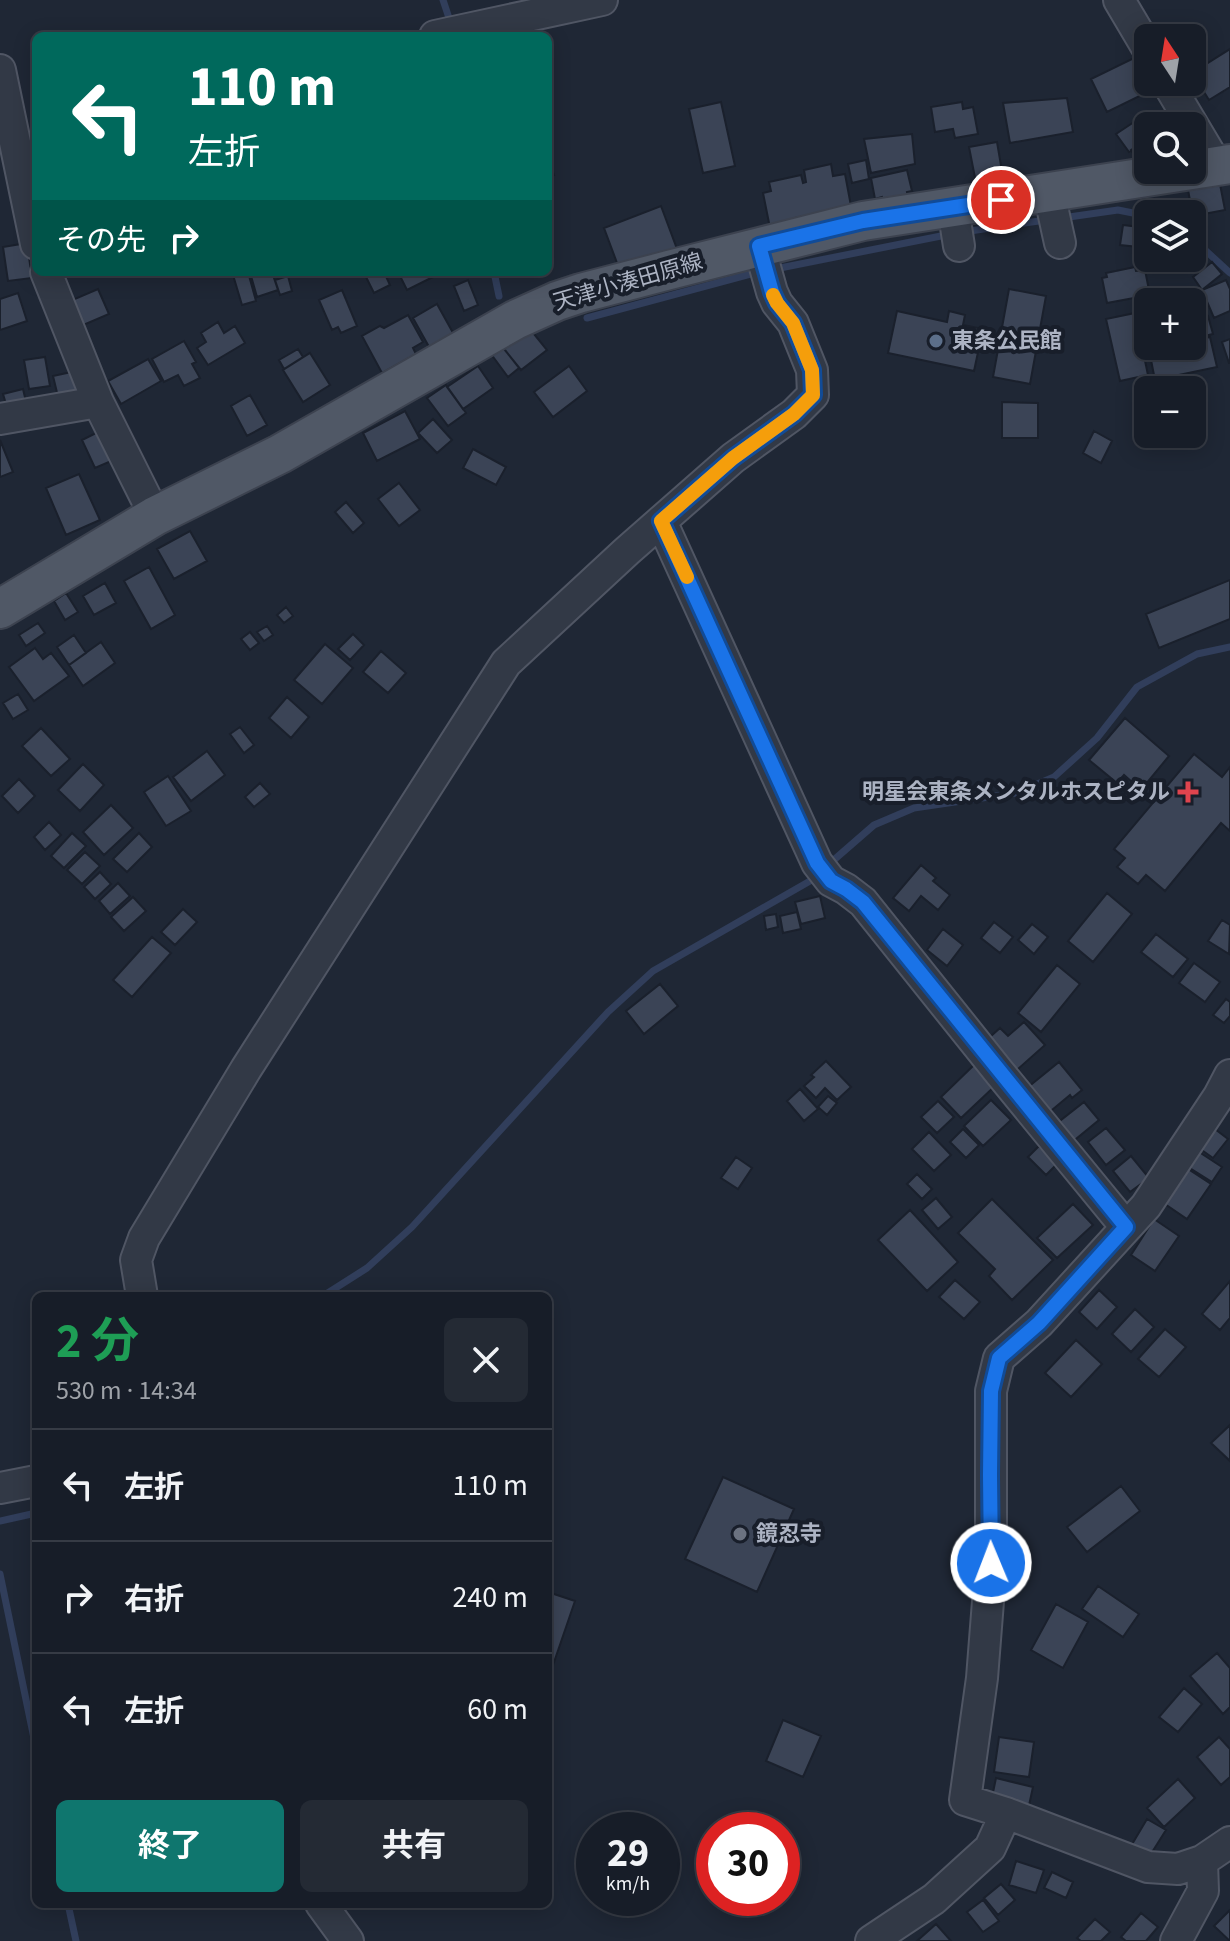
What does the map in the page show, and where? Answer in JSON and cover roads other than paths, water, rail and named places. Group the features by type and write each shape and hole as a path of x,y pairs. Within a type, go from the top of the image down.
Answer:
{"main road":[{"name":"天津小湊田原線","path":"0,609 155,516 280,454 536,309 581,293 763,262 863,221 955,225 1223,165"}],"street":[{"path":"454,32 602,0"},
{"path":"1119,0 1134,25"},
{"path":"0,70 16,123 32,223"},
{"path":"1176,96 1223,165"},
{"path":"1051,202 1060,243"},
{"path":"141,1292 136,1260 144,1238 254,1056 506,663 733,458 794,414 813,395 812,370 793,323 777,303 763,262"},
{"path":"48,276 98,402 155,516"},
{"path":"0,419 98,402"},
{"path":"661,521 824,872 863,902 1126,1227"},
{"path":"1230,1075 1146,1206 1039,1323 999,1358 991,1391 991,1563 982,1678 965,1800 1148,1867 1178,1869 1202,1861 1230,1842"},
{"path":"0,1488 32,1482"},
{"path":"871,1941 934,1899 990,1848 1006,1813"},
{"path":"1176,1941 1203,1891 1202,1861"},
{"path":"324,1908 348,1941"}],"waterway":[{"path":"443,0 451,24"},
{"path":"1062,218 1118,210 1134,213"},
{"path":"963,232 1046,220"},
{"path":"775,269 951,234"},
{"path":"1206,251 1230,273"},
{"path":"587,318 758,272"},
{"path":"495,276 499,296"},
{"path":"828,865 874,825 914,808 1016,793 1054,777 1097,738 1137,687 1197,654 1230,647"},
{"path":"329,1292 367,1268 412,1227 608,1012 653,971 816,876"},
{"path":"0,1521 32,1514"},
{"path":"0,1574 32,1729"},
{"path":"69,1908 76,1941"}],"place":[{"name":"東条公民館","path":"936,341"},
{"name":"明星会東条メンタルホスピタル","path":"1188,792"},
{"name":"鏡忍寺","path":"740,1534"}]}
